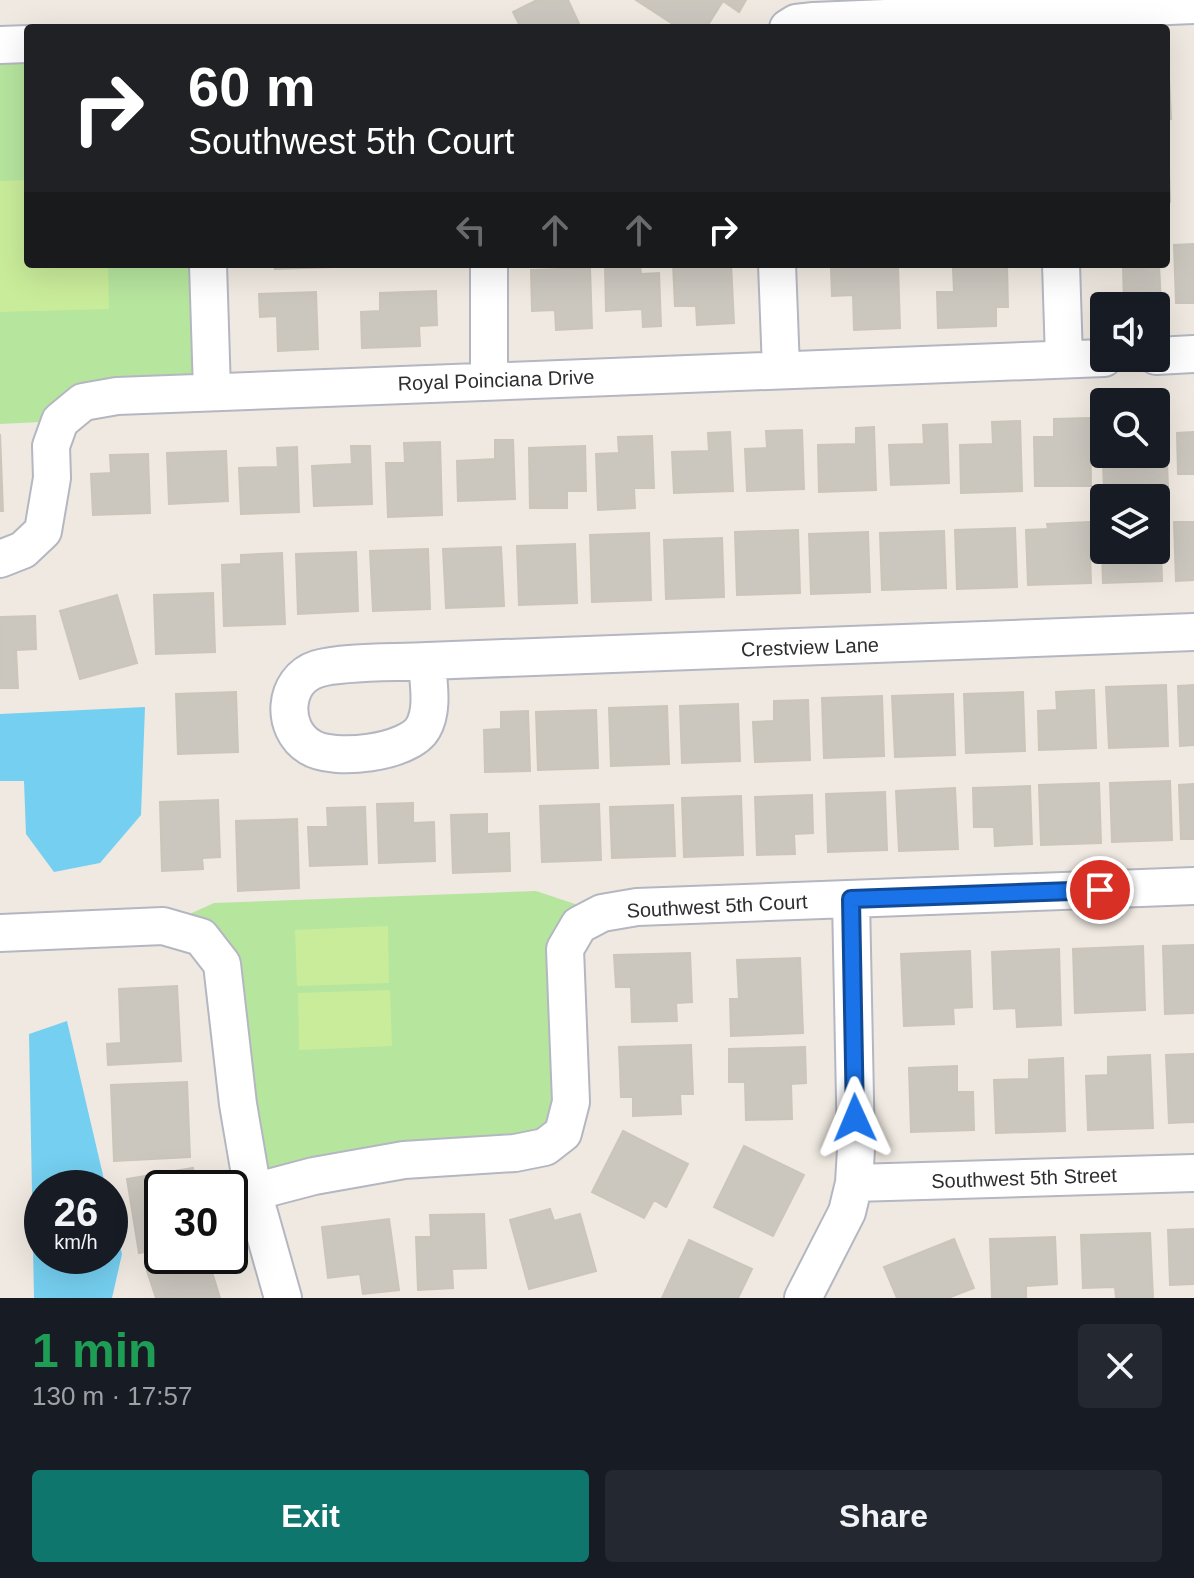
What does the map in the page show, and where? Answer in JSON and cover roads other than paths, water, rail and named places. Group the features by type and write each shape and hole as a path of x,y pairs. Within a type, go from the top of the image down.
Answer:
{"street":[{"path":"794,24 814,21 1049,20 1194,5"},
{"path":"0,45 24,44"},
{"path":"208,268 212,391"},
{"path":"489,268 489,380"},
{"path":"777,268 781,369"},
{"path":"1061,268 1064,359"},
{"path":"1170,355 1194,354"},
{"name":"Royal Poinciana Drive","path":"0,559 23,550 43,531 52,478 51,446 60,421 83,402 117,396 212,391 1090,358"},
{"name":"Crestview Lane","path":"427,661 1194,632"},
{"name":"Southwest 5th Court","path":"253,1192 314,1176 404,1160 515,1153 545,1147 563,1133 571,1102 565,949 579,925 602,913 637,907 1194,886"},
{"path":"803,1298 847,1212 854,1183 851,899"},
{"path":"0,933 163,926 201,937 222,964 238,1104 253,1192 283,1298"},
{"name":"Southwest 5th Street","path":"854,1183 1194,1173"}],"water":[{"path":"145,707 141,815 100,863 54,872 26,834 24,781 0,781 0,714"},
{"path":"67,1021 102,1170 32,1170 29,1034"},
{"path":"34,1274 117,1274 112,1298 34,1298"}]}
